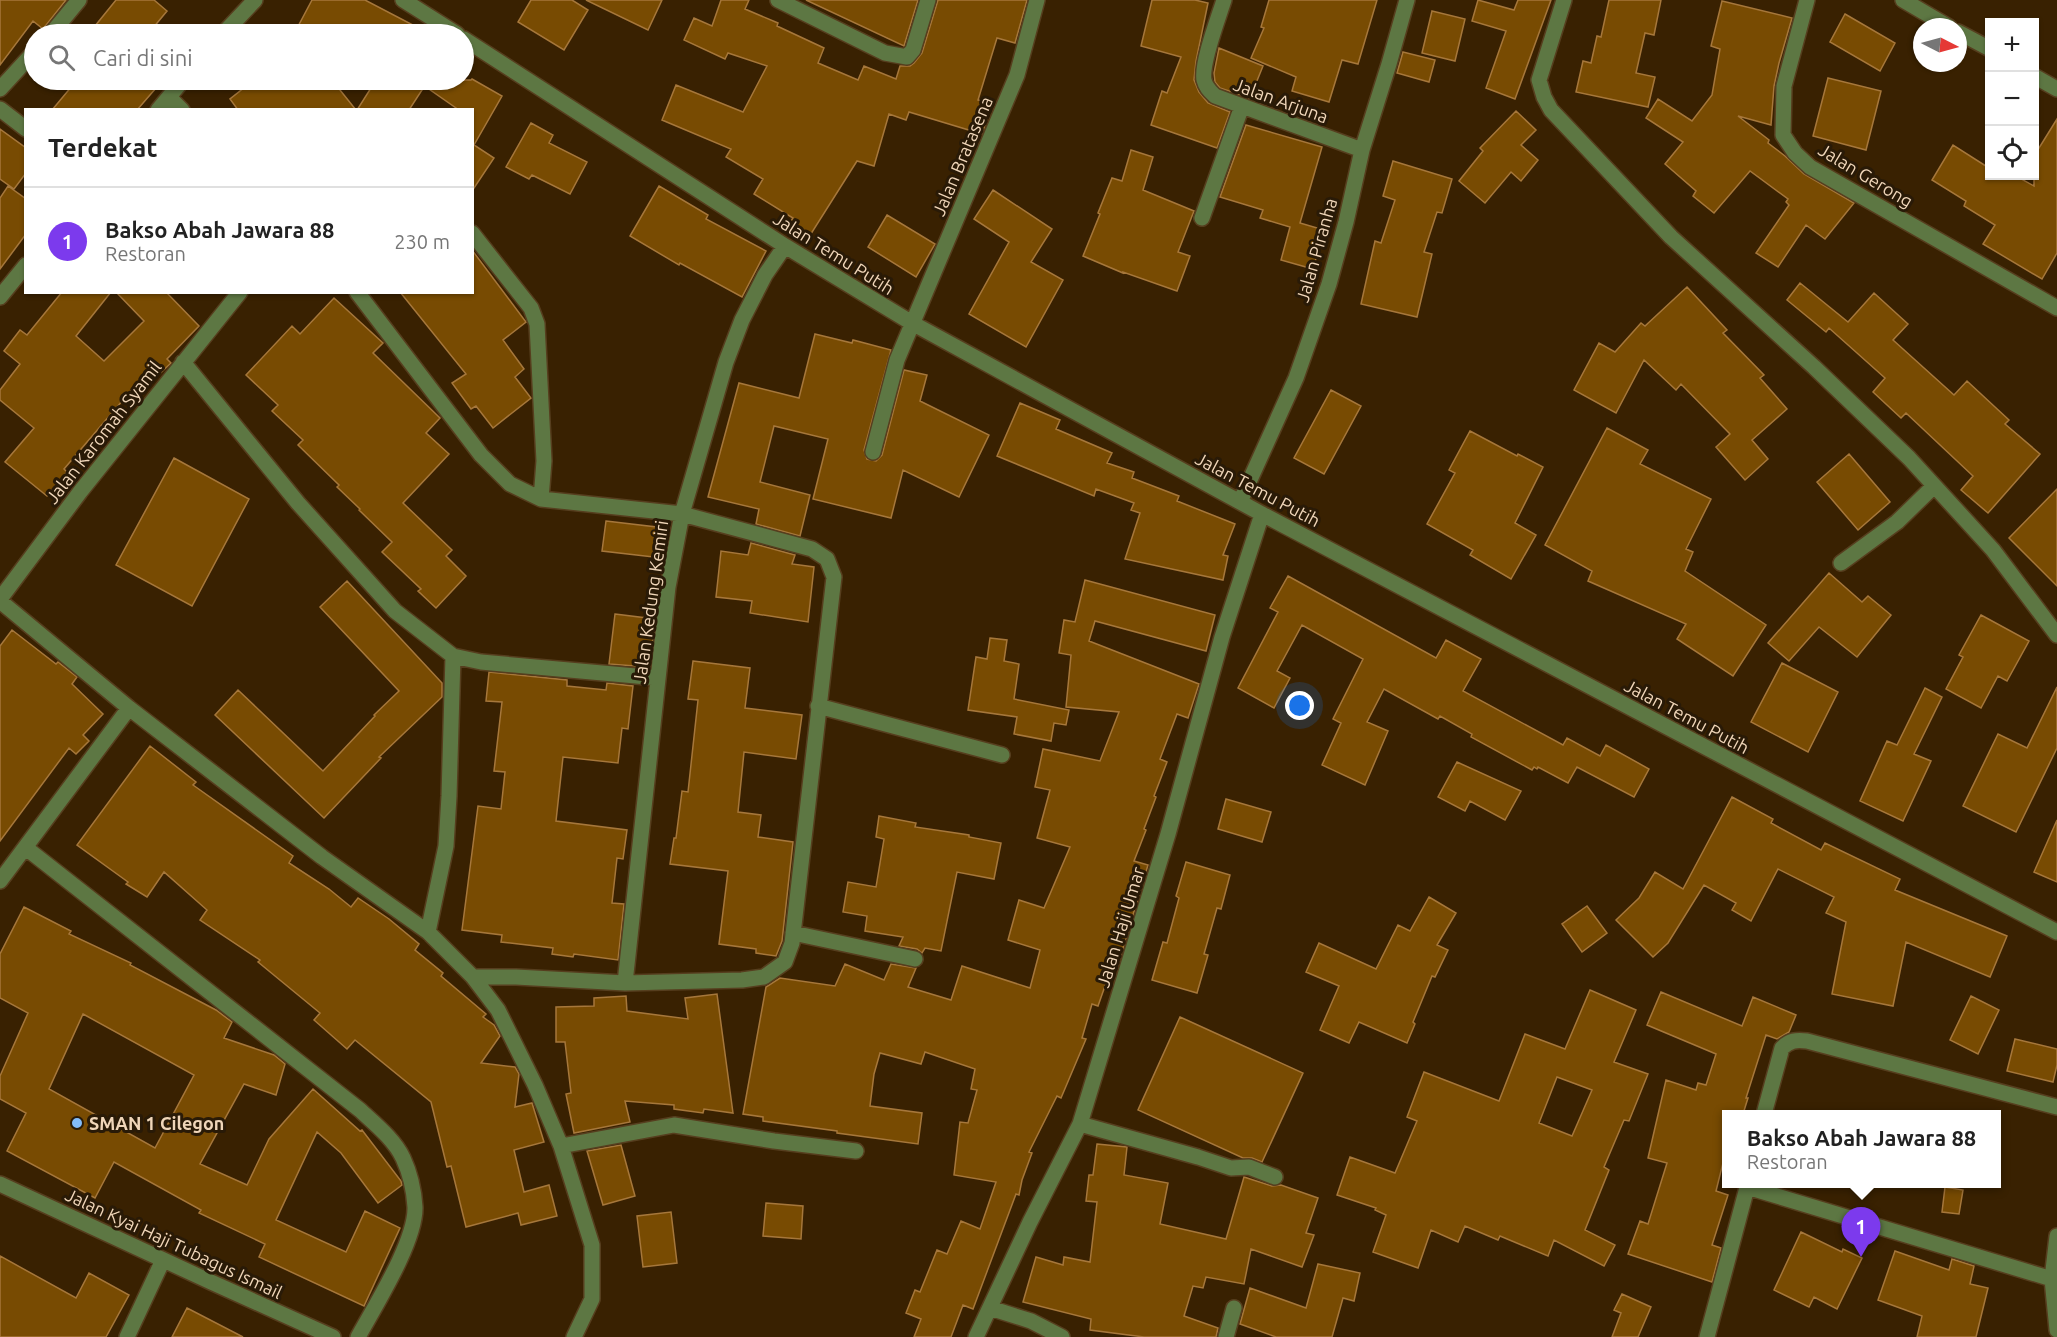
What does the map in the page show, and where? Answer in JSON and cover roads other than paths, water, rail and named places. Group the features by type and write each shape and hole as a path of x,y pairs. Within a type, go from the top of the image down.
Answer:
{"street":[{"path":"59,24 79,0"},
{"path":"232,24 255,0"},
{"path":"403,0 441,24"},
{"path":"778,0 885,53 907,57 913,50 928,0"},
{"name":"Jalan Bratasena","path":"873,452 897,360 1017,75 1037,0"},
{"name":"Jalan Arjuna","path":"1224,0 1205,64 1204,79 1208,89 1215,96 1362,150"},
{"name":"Jalan Piranha","path":"1240,502 1296,378 1329,284 1362,150 1407,0"},
{"path":"1564,0 1539,80 1551,110 1671,237 1814,367 1909,458 1993,550 2057,635"},
{"name":"Jalan Gerong","path":"1808,0 1784,86 1783,135 1795,153 1810,167 2057,308"},
{"path":"1903,0 1934,18"},
{"path":"1967,37 1985,48"},
{"name":"Jalan Temu Putih","path":"474,45 785,246 912,323 1262,514 2057,932"},
{"path":"0,89 24,63"},
{"path":"2039,79 2057,89"},
{"path":"161,108 175,90"},
{"path":"169,97 180,108"},
{"path":"1202,218 1242,106"},
{"path":"0,109 24,127"},
{"path":"474,236 531,308 537,324 544,461 541,499"},
{"name":"Jalan Kedung Kemiri","path":"625,983 668,588 682,514 726,362 742,320 765,275 785,246"},
{"path":"0,297 24,267"},
{"name":"Jalan Karomah Syamil","path":"0,600 80,492 238,294"},
{"path":"359,294 481,455 510,484 541,499 682,514 813,549 827,559 834,577 792,943 785,962 764,977 742,980 625,983 473,977"},
{"path":"183,362 297,503 395,611 453,656 481,662 658,678"},
{"path":"1841,563 1897,522 1934,486"},
{"name":"Jalan Haji Umar","path":"976,1337 1030,1222 1080,1124 1168,834 1221,637 1262,514"},
{"path":"0,600 129,708 322,857 428,932 473,977 498,1010 535,1085 561,1146 592,1245 592,1299 574,1337"},
{"path":"428,932 446,846 453,656"},
{"path":"818,706 1002,755"},
{"path":"0,881 129,708"},
{"path":"26,848 360,1110 384,1133 402,1156 411,1181 415,1209 407,1243 358,1337"},
{"path":"793,933 915,959"},
{"path":"1765,1110 1782,1048 1788,1042 1795,1040 1807,1041 2057,1107"},
{"path":"1080,1124 1231,1168 1248,1167 1275,1177"},
{"path":"561,1146 674,1125 856,1151"},
{"name":"Jalan Kyai Haji Tubagus Ismail","path":"0,1184 333,1337"},
{"path":"1707,1337 1746,1188"},
{"path":"1757,1188 2052,1279"},
{"path":"2057,1236 2052,1279 2057,1330"},
{"path":"127,1337 163,1260"},
{"path":"990,1308 1031,1322 1062,1337"},
{"path":"1226,1337 1234,1308"}],"place":[{"name":"SMAN 1 Cilegon","path":"77,1123"},
{"name":"Bakso Abah Jawara 88","path":"1861,1257"}]}
